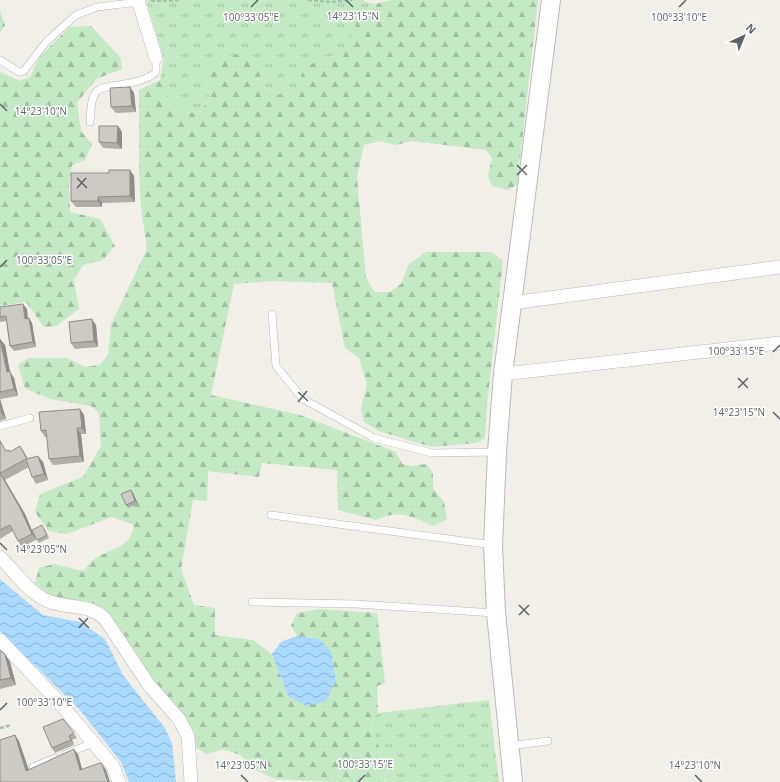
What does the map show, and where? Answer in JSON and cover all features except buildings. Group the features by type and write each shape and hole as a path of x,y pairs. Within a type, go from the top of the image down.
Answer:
{"main road":[{"path":"513,782 508,746 496,613 493,546 497,452 503,374 551,0"}],"street":[{"path":"138,1 156,58"},
{"path":"512,303 780,267"},
{"path":"503,374 780,343"},
{"path":"0,557 30,588 47,600 64,606 91,609 100,613 106,619 149,686 179,719 188,736 191,782"},
{"path":"0,640 57,700 113,766 119,782"}],"lane":[{"path":"0,60 19,72 24,72 46,42 76,15 97,7 138,1"},
{"path":"90,122 91,103 96,92 104,87 128,84 150,77 156,72 156,58"},
{"path":"272,314 276,366 303,399 374,438 432,453 497,452"},
{"path":"0,426 30,418"},
{"path":"271,515 493,546"},
{"path":"252,602 356,604 496,613"},
{"path":"508,746 548,741"},
{"path":"33,767 93,743"}],"path":[{"path":"138,1 180,0"},
{"path":"308,0 331,2 352,0"},
{"path":"0,728 11,726"}],"green space":[{"path":"146,0 363,0 365,2 375,4 357,20 349,46 340,56 322,57 297,90 280,95 263,87 257,63 205,75 210,100 198,112 182,113 168,96 160,80 164,59"},
{"path":"392,0 538,0 517,185 508,190 492,186 488,175 492,158 486,150 412,141 396,145 379,141 364,145 357,177 366,277 374,292 390,292 401,284 409,264 426,252 492,252 503,261 487,405 485,438 477,443 431,447 379,431 364,422 361,408 367,385 359,358 345,348 332,283 272,281 234,284 211,395 300,415 396,452 402,464 412,466 426,464 433,473 433,488 444,502 447,519 433,526 405,515 392,515 376,520 338,510 337,470 262,463 259,477 208,471 207,501 193,500 181,569 194,605 215,608 215,635 253,640 272,654 288,696 319,639 297,636 291,625 297,613 319,609 377,613 385,683 377,686 378,713 370,723 384,761 384,782 335,782 275,779 256,770 240,755 223,749 207,754 196,748 194,733 183,715 153,679 113,618 101,607 85,601 66,600 50,595 35,583 39,568 54,564 83,571 91,562 102,554 125,543 132,533 134,525 112,517 67,534 49,531 35,512 40,494 83,477 101,446 99,413 91,406 50,399 25,388 18,365 28,358 67,358 85,367 100,365 108,355 111,325 147,249 141,208 139,174 139,90 160,80 168,96 182,113 198,112 210,100 205,75 212,61 237,54 257,63 263,87 280,95 297,90 303,70 322,57 340,56 349,46 357,20 375,4"},
{"path":"0,11 5,25 0,33"},
{"path":"91,26 120,57 122,69 96,79 77,103 81,131 92,144 85,160 72,165 69,184 70,212 100,219 115,246 103,260 83,265 74,280 79,309 56,326 44,327 26,302 0,306 0,72 20,81 30,77 40,56 70,27"},
{"path":"489,700 499,782 384,782 386,779 370,723 378,713"}],"water":[{"path":"0,579 43,615 80,622 105,639 123,675 165,728 172,743 176,782 129,782 121,762 79,709 0,631"},
{"path":"297,636 319,639 331,651 336,681 326,701 307,706 288,696 272,654 281,642"}]}
